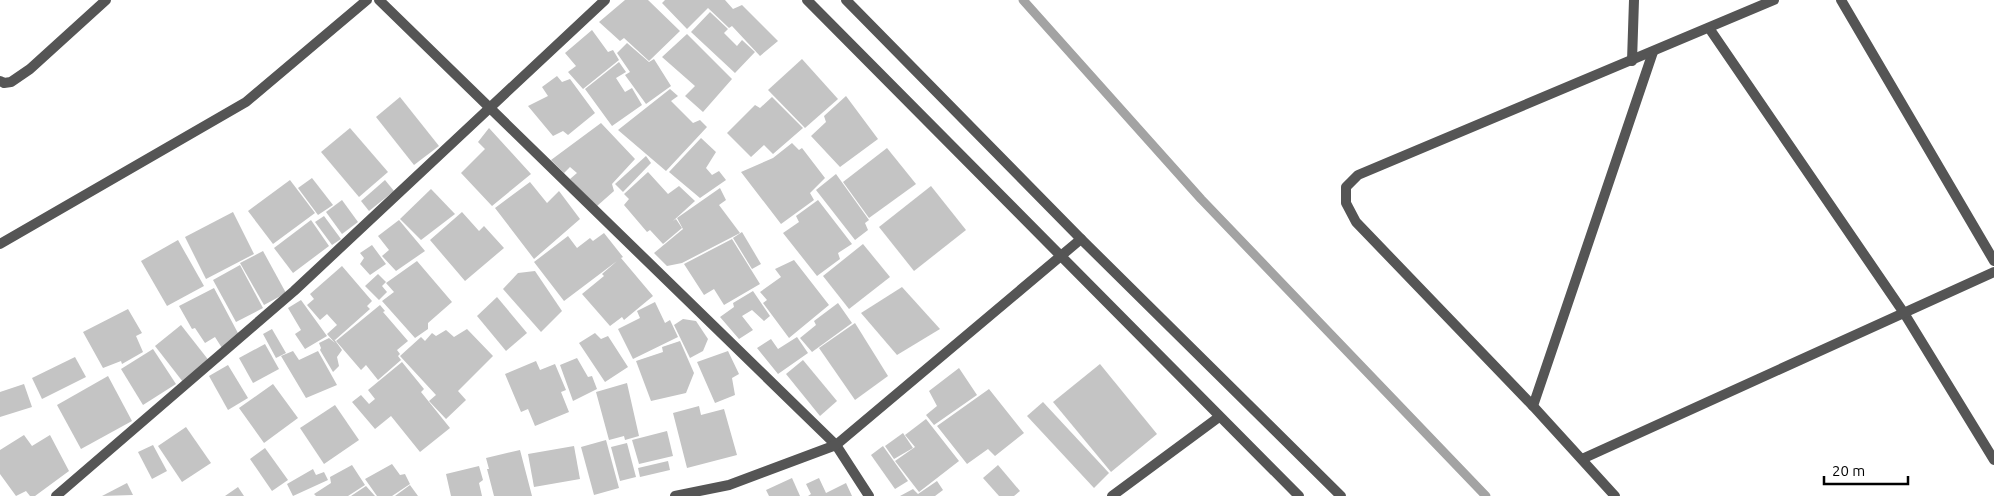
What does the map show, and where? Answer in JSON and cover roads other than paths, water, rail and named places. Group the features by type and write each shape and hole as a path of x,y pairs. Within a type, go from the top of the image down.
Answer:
{"street":[{"path":"0,81 4,83 11,82 30,70 106,0"},
{"path":"0,244 246,102 367,0"},
{"path":"379,0 836,445 869,496"},
{"path":"56,496 294,290 490,109 604,0"},
{"path":"807,0 1299,496"},
{"path":"846,0 1082,239 1341,496"},
{"path":"1632,61 1634,0"},
{"path":"1615,496 1533,406 1356,222 1346,202 1346,187 1358,176 1774,0"},
{"path":"1841,0 1994,262"},
{"path":"1709,28 1904,313 1994,460"},
{"path":"1533,406 1653,52"},
{"path":"675,496 729,485 836,445 1082,239"},
{"path":"1582,459 1994,272"},
{"path":"1112,496 1219,417"},
{"path":"714,496 729,485"}],"waterway":[{"path":"1023,0 1201,199 1486,496"}]}
